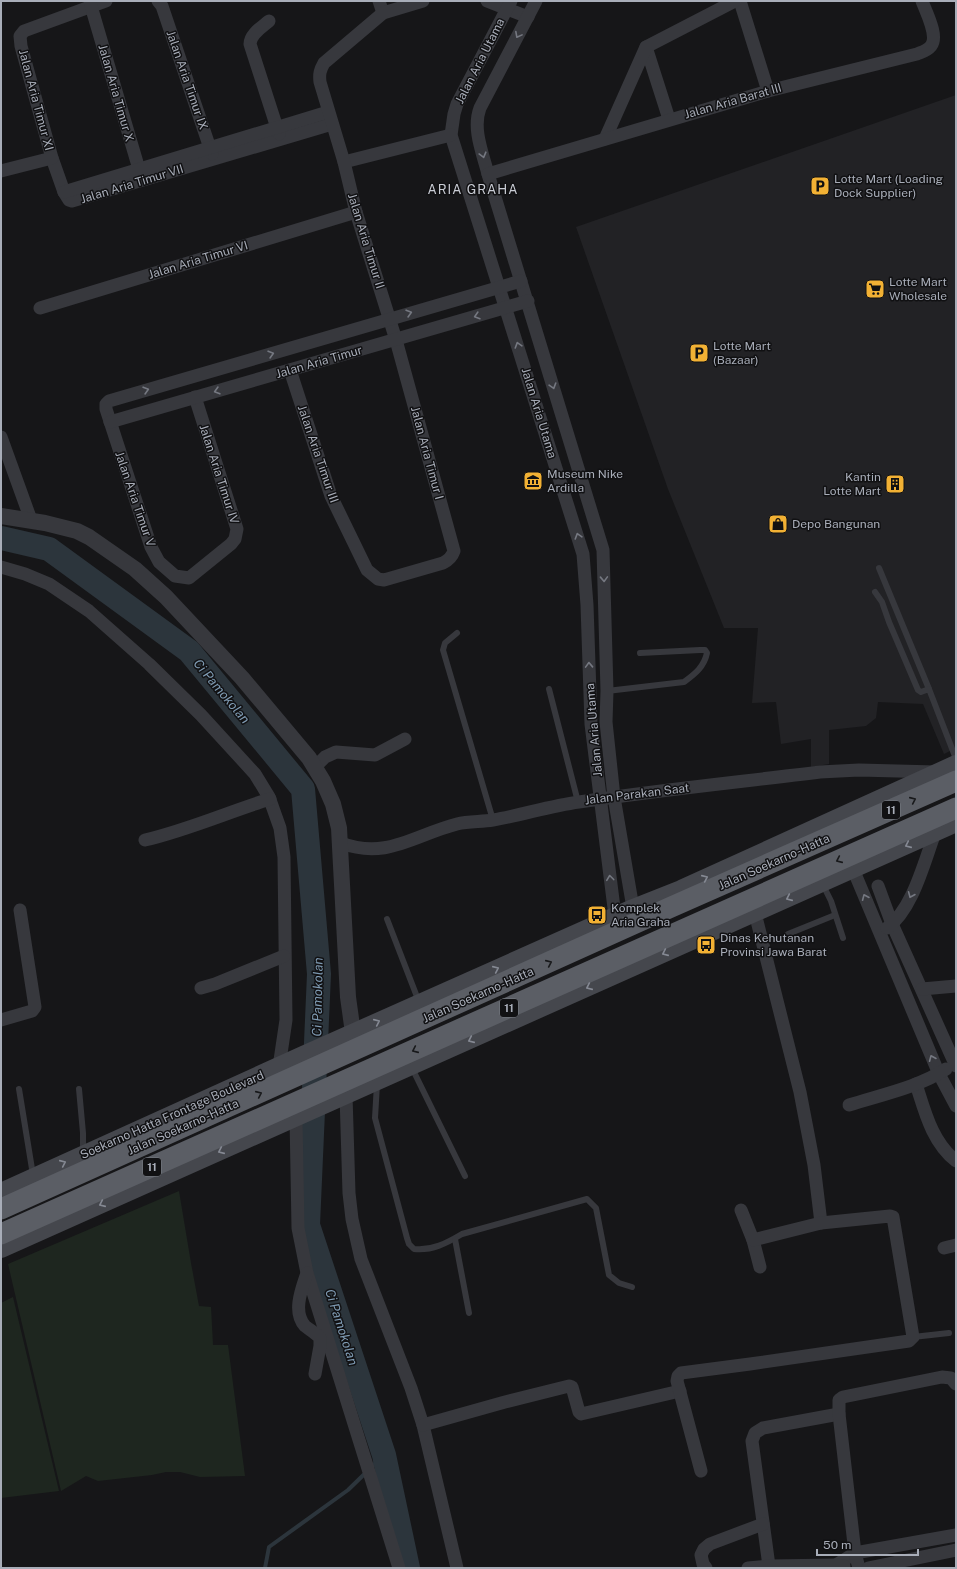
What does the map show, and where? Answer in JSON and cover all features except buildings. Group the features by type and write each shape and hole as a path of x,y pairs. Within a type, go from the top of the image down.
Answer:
{"highway":[{"name":"Jalan Soekarno-Hatta","path":"1,1197 57,1184 302,1065 335,1060 625,917 669,908 826,839 947,776"},
{"name":"Jalan Soekarno-Hatta","path":"1,1234 296,1110 339,1094 680,931 956,808"},
{"path":"826,839 856,810"},
{"path":"680,931 672,930 665,925 664,917 681,889"},
{"path":"625,917 644,934 645,942 625,971"},
{"path":"247,1139 296,1110"}],"main road":[{"name":"Jalan Soekarno-Hatta","path":"947,776 956,764"},
{"path":"856,810 947,776"},
{"name":"Jalan Soekarno-Hatta","path":"347,1035 625,917 681,889 856,810"},
{"name":"Jalan Soekarno-Hatta","path":"339,1094 377,1081 412,1066 956,823"},
{"name":"Soekarno Hatta Frontage Boulevard","path":"1,1197 34,1177 279,1067 302,1065 347,1035"},
{"path":"1,1249 247,1139"}],"street":[{"path":"91,6 106,1"},
{"name":"Jalan Aria Timur IX","path":"158,1 162,6 212,153"},
{"path":"381,7 423,1"},
{"path":"487,1 509,5 528,17"},
{"name":"Jalan Aria Utama","path":"536,1 477,115 477,127 488,174 522,281 602,550 607,691 606,722 625,917"},
{"path":"605,139 646,48 735,1"},
{"path":"740,1 768,91"},
{"name":"Jalan Aria Barat III","path":"488,174 669,119 768,91 917,54 927,50 932,45 934,39 934,32 922,1"},
{"name":"Jalan Aria Utama","path":"509,5 457,104 451,135 583,554 587,605 591,724 600,799 625,917"},
{"name":"Jalan Aria Timur XI","path":"64,192 52,158 21,46 20,36 24,31 91,6"},
{"name":"Jalan Aria Timur X","path":"91,6 140,174"},
{"name":"Jalan Aria Timur II","path":"381,7 324,63 320,68 320,82 344,162 356,212 396,340"},
{"path":"269,22 255,33 250,39 250,44 281,140"},
{"path":"646,48 669,119"},
{"name":"Jalan Aria Timur VII","path":"212,153 277,126 330,118"},
{"name":"Jalan Aria Timur VII","path":"64,192 140,174 212,153 281,140 330,118"},
{"path":"344,162 451,135"},
{"path":"1,171 52,158"},
{"name":"Jalan Aria Timur VI","path":"40,308 356,212"},
{"name":"Jalan Aria Timur","path":"109,401 522,281"},
{"name":"Jalan Aria Timur","path":"110,422 528,301"},
{"name":"Jalan Aria Timur I","path":"396,340 454,551 452,556 443,563"},
{"path":"241,362 246,382"},
{"name":"Jalan Aria Timur III","path":"290,370 331,496 367,570 378,579 384,580 443,563"},
{"name":"Jalan Aria Timur IV","path":"189,578 231,544 237,529 195,397"},
{"name":"Jalan Aria Timur V","path":"109,401 106,406 110,422 151,548 159,562 174,576 189,578"},
{"path":"1,437 31,520"},
{"path":"1,516 31,520 77,531 89,537 135,569 166,597 242,678 284,726 315,768 323,781 333,804 341,843 348,997 347,1035"},
{"path":"583,554 602,550"},
{"path":"1,567 25,574 49,584 89,611 149,664 200,715 255,774 270,799 280,828 284,857 284,956 286,1020 279,1067"},
{"path":"591,724 606,722"},
{"path":"315,768 324,757 336,752 375,755 405,740"},
{"name":"Jalan Parakan Saat","path":"341,843 355,848 379,848 402,844 458,824 493,820 578,802 820,772 859,770 947,776"},
{"path":"145,840 190,828 235,810 270,799"},
{"path":"880,932 892,924 908,903 935,833"},
{"path":"853,869 939,1074 956,1106"},
{"path":"848,1105 916,1084 939,1074 956,1064 892,924 878,886"},
{"path":"1,1020 32,1011 35,1007 20,910"},
{"path":"755,913 800,1092 814,1165 821,1223"},
{"path":"201,988 284,956"},
{"path":"922,989 956,986"},
{"path":"916,1084 930,1128 940,1145 956,1161"},
{"path":"339,1094 352,1219 361,1259 411,1388 423,1425 457,1568"},
{"path":"296,1110 298,1228 307,1273 399,1568"},
{"path":"741,1210 753,1240 760,1267"},
{"path":"700,1471 677,1378 680,1374 684,1372 909,1341 913,1337 894,1218 890,1216 821,1223 753,1240"},
{"path":"307,1273 299,1306 305,1326 320,1338 315,1374"},
{"path":"859,1568 855,1553 839,1414 839,1402 843,1397 942,1377 951,1378 956,1384"},
{"path":"423,1425 569,1386 572,1386 578,1412 581,1414 680,1391"},
{"path":"770,1566 752,1441 755,1433 763,1428 839,1414"},
{"path":"706,1568 703,1564 701,1555 707,1546 763,1524"},
{"path":"836,1565 855,1553 956,1535"},
{"path":"868,1568 956,1550"},
{"path":"748,1568 770,1566 836,1565 851,1568"}],"lane":[{"path":"879,568 956,759"},
{"path":"875,592 882,602 918,690 921,692 929,689"},
{"path":"457,633 445,643 443,650 493,820"},
{"path":"607,691 684,682 701,668 707,653 705,650 640,653"},
{"path":"549,689 578,802"},
{"path":"822,883 843,938"},
{"path":"788,934 835,915"},
{"path":"387,919 420,1003"},
{"path":"412,1066 465,1176"},
{"path":"377,1081 375,1118 408,1244 414,1249 421,1250 448,1243 462,1234 587,1199 596,1208 609,1275 619,1283 632,1287"},
{"path":"79,1088 83,1133 83,1155"},
{"path":"19,1089 34,1177"},
{"path":"455,1238 469,1313"},
{"path":"913,1337 949,1333"}],"shaded area":[{"path":"956,95 956,748 944,754 923,704 878,702 876,718 866,726 829,730 829,764 811,767 811,739 781,744 776,702 752,703 758,628 724,628 668,489 576,227"},
{"path":"179,1191 199,1306 211,1307 213,1345 228,1345 245,1476 200,1477 180,1472 166,1472 98,1481 86,1476 61,1491 8,1264"},
{"path":"13,1297 59,1491 1,1498 1,1303"}],"waterway":[{"name":"Ci Pamokolan","path":"1,538 49,549 189,651 303,789 319,974 308,1225 384,1455 408,1568"},
{"path":"265,1568 269,1547 348,1490 384,1455"}],"place":[{"name":"Lotte Mart (Loading Dock Supplier)","path":"820,186"},
{"name":"Lotte Mart Wholesale","path":"875,289"},
{"name":"Lotte Mart (Bazaar)","path":"699,353"},
{"name":"Museum Nike Ardilla","path":"533,481"},
{"name":"Kantin Lotte Mart","path":"895,484"},
{"name":"Depo Bangunan","path":"778,524"},
{"name":"Komplek Aria Graha","path":"597,915"},
{"name":"Dinas Kehutanan Provinsi Jawa Barat","path":"706,945"}],"district":[{"name":"ARIA GRAHA","path":"473,189"}]}
